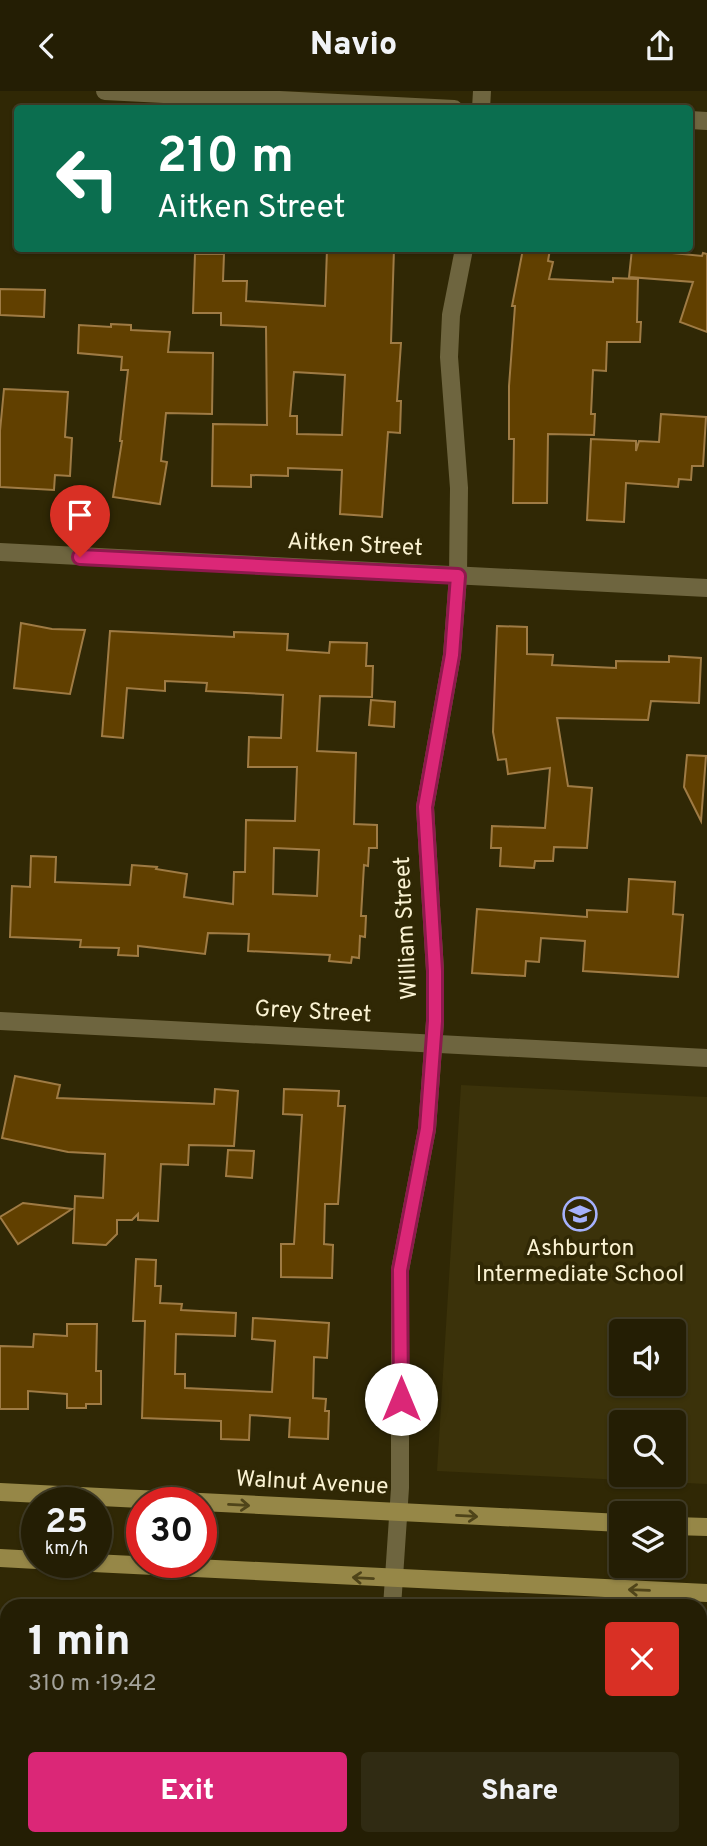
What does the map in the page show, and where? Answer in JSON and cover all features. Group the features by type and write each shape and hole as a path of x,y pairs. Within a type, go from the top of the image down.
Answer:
{"street":[{"path":"104,91 376,105"},
{"name":"William Street","path":"393,1599 398,1513 400,1270 427,1129 433,1044 435,971 425,807 452,655 458,576 459,488 449,357 451,315 463,252"},
{"name":"Aitken Street","path":"0,552 707,588"},
{"name":"Grey Street","path":"0,1021 707,1058"},
{"name":"Walnut Avenue","path":"0,1492 609,1522"},
{"path":"686,1526 707,1527"},
{"path":"0,1557 21,1559"},
{"path":"112,1564 395,1580 707,1593"}],"shaded area":[{"name":"Ashburton Intermediate School","path":"461,1085 707,1097 707,1484 686,1483 686,1410 609,1410 609,1479 437,1471"}],"building":[{"path":"327,252 394,252 391,343 401,343 397,401 401,401 400,433 388,432 382,517 340,514 342,470 288,468 288,476 251,475 251,487 212,486 213,424 267,425 266,327 221,325 221,313 193,313 195,254 224,254 223,281 247,281 246,301 325,306","holes":["294,372 345,375 342,435 297,434 297,416 290,416"]},
{"path":"522,252 550,252 548,261 553,262 549,279 613,282 613,278 638,279 637,322 641,322 640,342 607,342 606,371 593,370 591,414 595,414 594,435 548,434 547,503 513,503 514,439 509,439 509,386 515,306 512,306"},
{"path":"632,252 702,256 703,253 707,254 707,332 680,322 693,282 629,277"},
{"path":"0,289 45,290 44,317 0,315"},
{"path":"111,324 131,325 131,330 170,332 168,352 213,353 212,414 166,413 161,461 167,462 160,504 113,497 122,441 128,370 121,370 122,357 78,353 79,325 111,327"},
{"path":"4,389 68,392 65,437 72,438 70,476 55,475 54,490 0,487 0,431"},
{"path":"661,414 706,417 703,466 692,466 691,480 679,479 678,487 626,483 624,522 587,520 591,439 636,441 636,451 639,441 659,442"},
{"path":"21,623 52,629 85,630 70,694 14,688"},
{"path":"497,626 527,627 527,654 553,655 552,665 616,668 616,661 669,662 669,656 701,658 699,703 651,701 648,720 557,718 568,786 592,788 587,848 554,847 553,861 535,861 534,868 500,866 501,848 491,848 492,826 545,828 550,768 508,774 506,759 498,760 493,732"},
{"path":"110,631 234,637 234,632 288,634 287,650 329,653 330,642 367,643 366,666 373,666 372,697 320,696 317,751 356,753 354,824 377,825 377,848 369,848 368,866 364,865 361,916 366,916 365,937 360,936 359,958 352,957 351,963 329,961 330,955 248,951 249,934 208,933 205,954 138,946 138,956 118,955 119,948 80,947 81,940 10,937 12,886 30,887 31,856 56,857 55,882 130,885 132,865 157,867 156,869 187,874 184,897 233,904 234,872 245,872 246,820 295,821 297,767 248,767 249,737 281,738 283,695 206,691 207,683 165,681 165,691 127,688 123,738 102,736","holes":["274,848 319,850 317,896 273,894"]},
{"path":"371,700 395,702 394,727 369,725"},
{"path":"687,755 706,756 701,821 684,787"},
{"path":"629,879 675,882 673,914 683,915 678,977 583,971 585,941 541,938 539,962 526,961 525,976 472,973 477,909 587,917 587,910 627,912"},
{"path":"15,1076 60,1085 57,1098 214,1104 215,1089 238,1091 234,1146 189,1145 188,1165 161,1164 158,1221 138,1220 138,1214 132,1220 117,1220 117,1234 106,1245 73,1243 75,1196 103,1198 105,1154 68,1152 2,1138"},
{"path":"284,1089 339,1091 338,1106 345,1106 338,1204 325,1204 324,1244 333,1245 332,1278 281,1277 281,1244 294,1244 302,1115 283,1114"},
{"path":"228,1150 254,1151 252,1178 226,1176"},
{"path":"23,1203 72,1209 18,1244 0,1217"},
{"path":"136,1259 156,1260 155,1286 161,1286 160,1303 182,1304 181,1310 236,1313 235,1336 176,1334 175,1374 185,1374 185,1388 272,1392 275,1341 252,1339 253,1318 329,1323 327,1358 314,1357 313,1398 326,1399 325,1411 329,1411 328,1439 289,1437 290,1418 250,1415 249,1440 221,1439 221,1421 142,1418 145,1321 133,1321"},
{"path":"67,1324 97,1324 96,1371 101,1371 101,1404 86,1404 86,1408 67,1408 67,1394 28,1391 28,1409 0,1409 0,1346 33,1347 34,1334 67,1336"}],"place":[{"name":"Ashburton Intermediate School","path":"580,1214"}],"route":[{"path":"80,557 458,576 452,655 425,807 435,971 435,1021 427,1129 400,1270 401,1399"}]}
